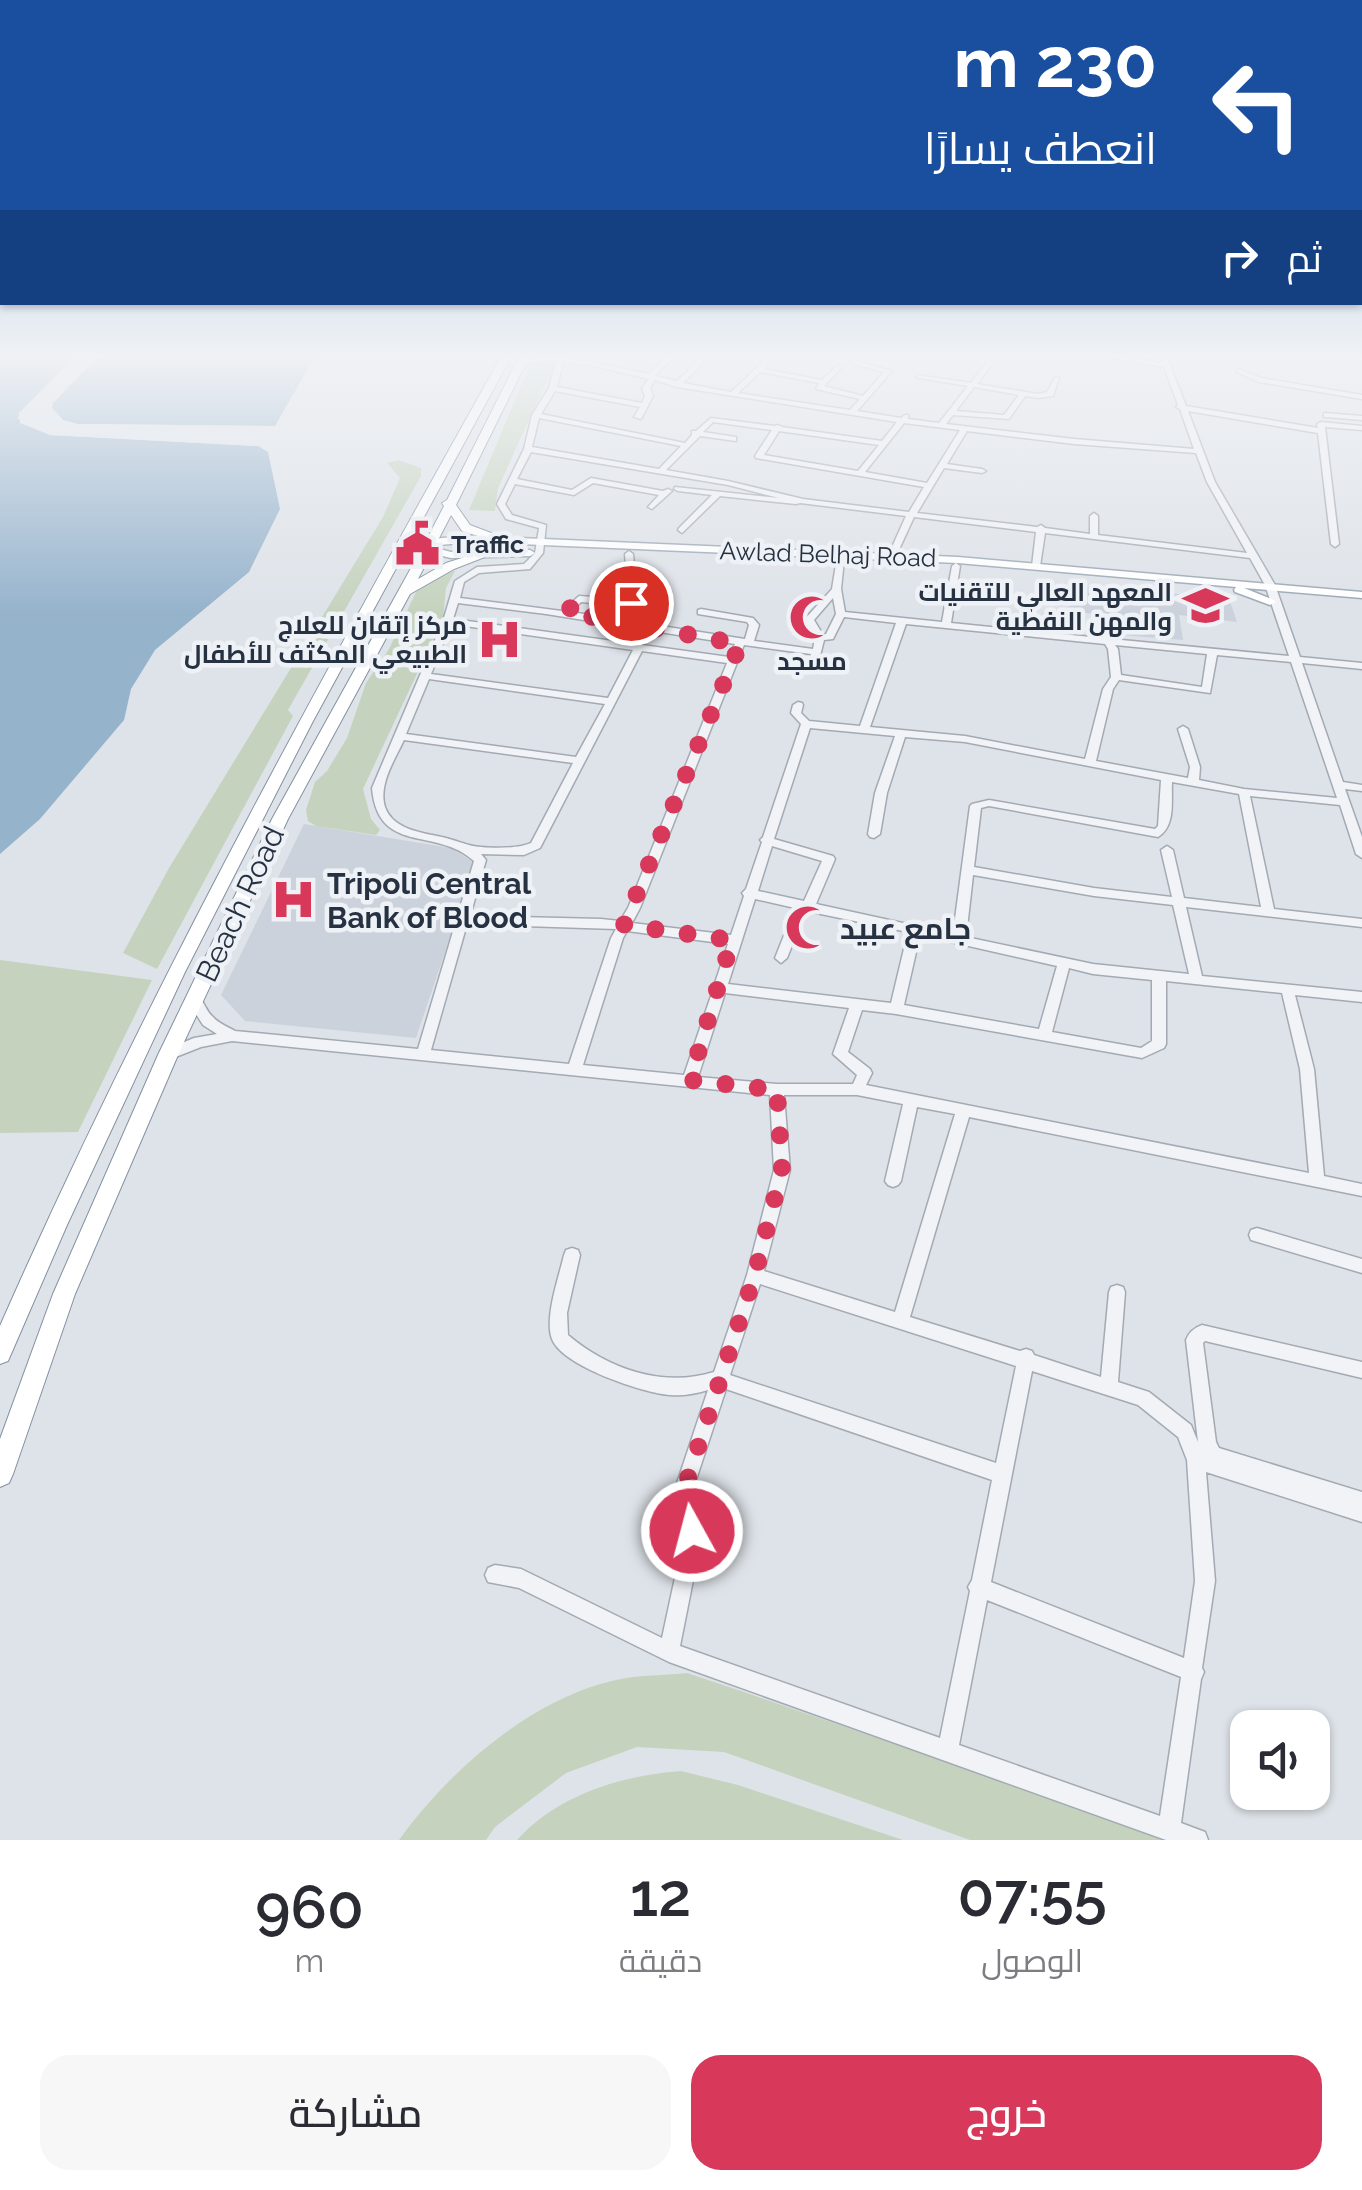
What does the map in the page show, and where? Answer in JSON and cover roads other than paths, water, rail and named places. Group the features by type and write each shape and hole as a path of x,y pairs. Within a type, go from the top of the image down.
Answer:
{"highway":[{"name":"Beach Road","path":"0,1474 64,1294 168,1055 280,820 400,593 467,441"},
{"name":"Beach Road","path":"0,1353 138,1047 396,555 420,544 448,503 481,441"},
{"path":"448,503 466,528 512,542"},
{"path":"400,593 450,566 484,555"}],"main road":[{"name":"Awlad Belhaj Road","path":"420,544 512,542 540,549 956,566 1234,586"},
{"name":"Awlad Belhaj Road","path":"420,544 484,555 540,549 892,556 1234,586 1269,595 1306,592"},
{"path":"1234,586 1248,575 1252,560 1273,577 1306,592 1362,598"},
{"path":"1234,586 1269,595"}],"street":[{"path":"530,441 501,509 509,517 541,525 540,549 523,568 468,573 458,585 448,621 378,788 382,812 407,833 472,850 524,851 536,845 638,650"},
{"path":"664,441 685,445"},
{"path":"661,471 688,441"},
{"path":"769,441 759,456 929,486"},
{"path":"859,474 883,443 869,441"},
{"path":"892,556 908,514 962,441"},
{"path":"1056,441 1198,450"},
{"path":"1194,441 1269,595 1362,854"},
{"path":"1321,441 1335,544"},
{"path":"528,449 728,483 803,501"},
{"path":"945,466 982,471"},
{"path":"652,507 691,477"},
{"path":"513,481 574,493 591,480 664,494"},
{"path":"682,530 728,483"},
{"path":"678,489 1094,534 1252,560"},
{"path":"1094,516 1094,534"},
{"path":"1036,566 1041,528"},
{"path":"566,612 579,599 619,604 639,599 654,580 630,566 628,554"},
{"path":"812,670 820,638 835,630 840,614 836,589 840,560"},
{"path":"946,626 956,566"},
{"path":"820,638 808,625 810,616 836,589"},
{"path":"456,600 566,612 744,644 817,652"},
{"path":"575,1068 624,925 734,661 754,626 750,620 702,612"},
{"path":"840,614 1362,666"},
{"path":"448,621 734,661"},
{"path":"864,730 902,621"},
{"path":"1090,762 1116,677 1112,649 1106,638"},
{"path":"1116,677 1206,691 1212,653"},
{"path":"426,676 609,701"},
{"path":"798,706 796,713 806,724 965,740 1244,792 1343,802"},
{"path":"690,1080 717,986 806,724"},
{"path":"1182,730 1195,767 1192,782"},
{"path":"400,736 579,762"},
{"path":"874,834 881,792 900,736"},
{"path":"958,938 974,809 980,804 1158,833 1164,828 1166,776"},
{"path":"1339,785 1362,788"},
{"path":"1244,792 1268,911"},
{"path":"766,840 830,859 781,958"},
{"path":"423,1054 480,864 472,850"},
{"path":"1167,850 1197,981"},
{"path":"968,870 1362,923"},
{"path":"748,893 1064,962 1288,992 1362,997"},
{"path":"463,920 624,925 732,940"},
{"path":"896,1009 914,932"},
{"path":"1044,1036 1064,962"},
{"path":"717,986 896,1009 1142,1053 1154,1050 1159,1041 1159,976"},
{"path":"1288,992 1307,1074 1317,1178"},
{"path":"194,1000 208,1020 232,1036"},
{"path":"857,1004 840,1054 866,1074 857,1089"},
{"path":"168,1055 199,1042 232,1036 777,1090 857,1089 1362,1190"},
{"path":"669,1652 692,1531 682,1503 755,1274 782,1170 777,1090"},
{"path":"892,1181 911,1101"},
{"path":"901,1319 963,1113"},
{"path":"1258,1235 1362,1266"},
{"path":"572,1255 559,1313 560,1338 574,1352 656,1384 688,1388 719,1379 1001,1474"},
{"path":"755,1274 1026,1357 1143,1398 1174,1419 1196,1460 1204,1581 1169,1830"},
{"path":"1109,1386 1117,1292"},
{"path":"1362,1370 1202,1333 1194,1340 1207,1443 1213,1454 1362,1501"},
{"path":"948,1749 1026,1357"},
{"path":"1196,1460 1362,1513"},
{"path":"494,1574 521,1579 669,1652 1197,1840"},
{"path":"978,1587 1194,1672"}],"water":[{"path":"0,441 161,441 258,446 268,452 280,509 249,572 155,650 131,689 124,720 40,819 0,854"}],"place":[{"name":"Traffic","path":"418,544"},
{"name":"المعهد العالي للتقنيات والمهن النفطية","path":"1205,606"},
{"name":"مسجد","path":"812,617"},
{"name":"مركز إتقان للعلاج الطبيعي المكثف للأطفال","path":"500,639"},
{"name":"Tripoli Central Bank of Blood","path":"294,900"},
{"name":"جامع عبيد","path":"807,928"}]}
